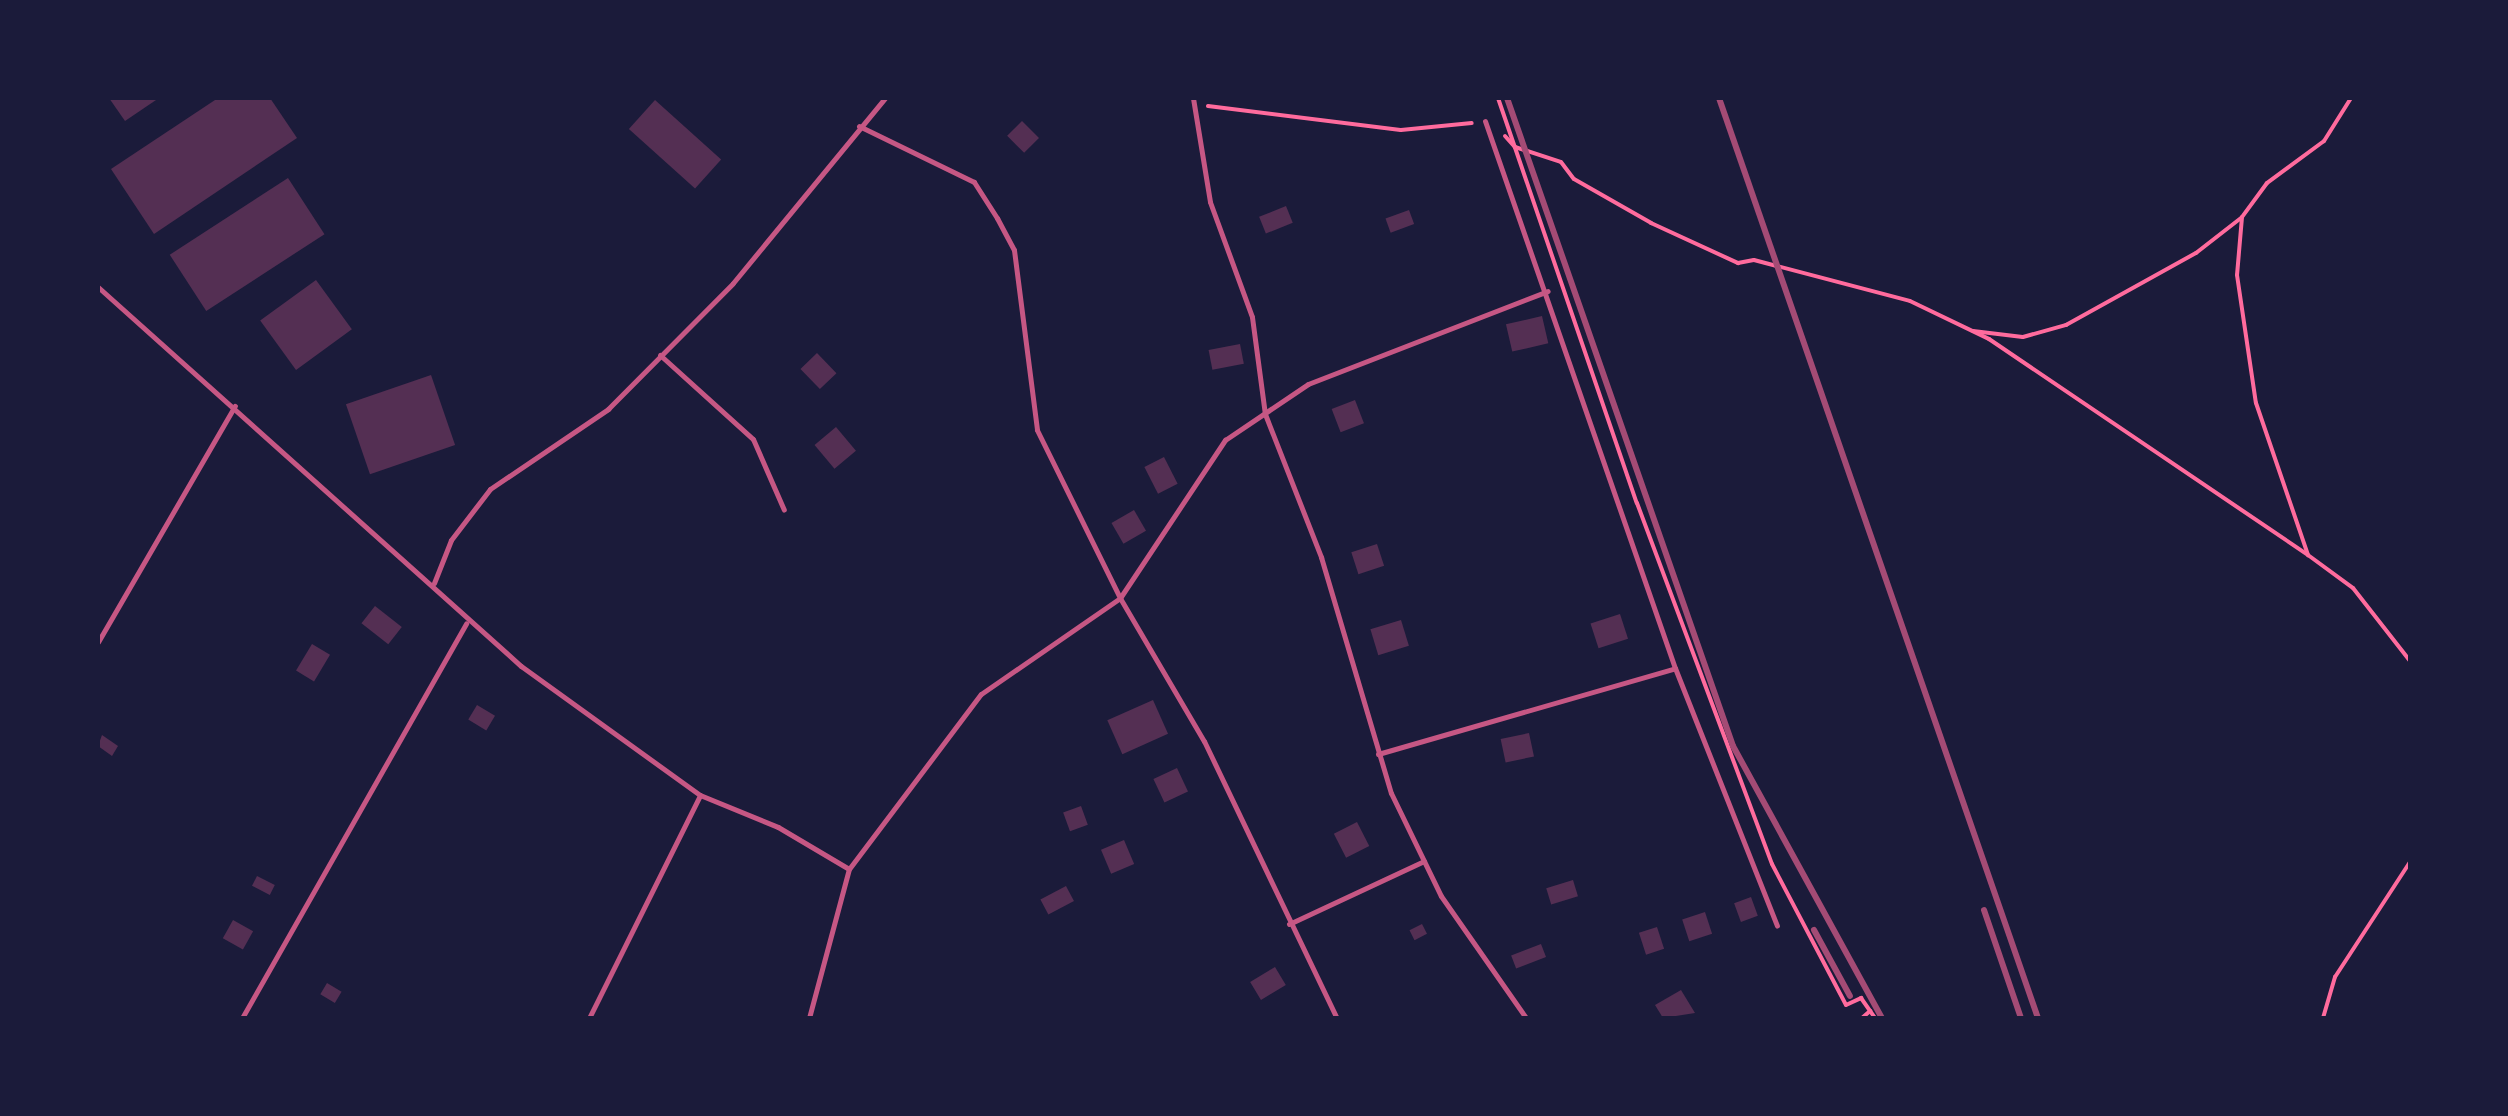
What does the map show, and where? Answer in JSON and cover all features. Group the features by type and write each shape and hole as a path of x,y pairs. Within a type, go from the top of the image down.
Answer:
{"lane":[{"path":"434,582 451,540 490,489 608,408 733,283 885,98"},
{"path":"1193,98 1198,105 1210,202 1252,317 1265,414 1321,557 1378,754 1424,861 1526,1018"},
{"path":"1485,121 1548,291 1675,668 1777,925"},
{"path":"859,126 974,182 1014,250 1038,430 1120,598 1204,742 1289,924 1338,1018"},
{"path":"98,288 159,348 235,406 434,582 466,623 700,795 778,826 849,869"},
{"path":"809,1018 849,869 981,694 1120,598 1224,440 1308,384 1548,291"},
{"path":"660,355 753,439 784,510"},
{"path":"98,642 235,406"},
{"path":"242,1018 466,623"},
{"path":"1378,754 1675,668"},
{"path":"589,1018 700,795"},
{"path":"1289,924 1424,861"}],"path":[{"path":"1498,98 1636,503 1772,864 1846,1005 1861,998 1875,1018"},
{"path":"1963,330 2023,337 2066,325 2196,254 2242,217 2267,183 2324,141 2351,98"},
{"path":"1198,105 1401,130 1485,121 1515,146 1561,162 1574,179 1738,263 1754,260 1910,300 2106,413 2142,445 2308,555 2353,588 2410,661"},
{"path":"2242,217 2237,275 2256,402 2308,555"},
{"path":"2323,1018 2335,977 2410,862"},
{"path":"1862,1018 1870,1011"}],"building":[{"path":"109,98 159,98 125,121"},
{"path":"218,98 270,98 297,138 154,234 111,169"},
{"path":"655,100 721,160 695,189 629,129"},
{"path":"1022,121 1039,138 1024,153 1007,136"},
{"path":"288,178 324,234 206,311 170,255"},
{"path":"1286,206 1293,223 1266,234 1259,217"},
{"path":"1409,210 1414,224 1391,233 1386,219"},
{"path":"316,280 352,329 296,370 260,321"},
{"path":"1542,316 1548,343 1512,352 1506,324"},
{"path":"1240,344 1244,364 1212,370 1209,350"},
{"path":"817,353 836,373 820,389 800,369"},
{"path":"431,375 455,445 370,474 346,404"},
{"path":"1355,400 1364,423 1341,432 1332,409"},
{"path":"836,427 856,451 834,469 815,445"},
{"path":"1164,457 1178,484 1158,494 1144,467"},
{"path":"1134,510 1146,531 1123,544 1111,523"},
{"path":"1377,544 1384,566 1358,574 1351,552"},
{"path":"375,606 402,627 388,644 361,623"},
{"path":"1620,614 1628,639 1599,648 1591,624"},
{"path":"1401,620 1409,646 1378,655 1370,629"},
{"path":"312,644 330,655 314,681 296,671"},
{"path":"1153,700 1168,734 1122,754 1107,720"},
{"path":"477,705 495,716 486,730 468,720"},
{"path":"1529,733 1534,756 1506,763 1501,739"},
{"path":"102,735 118,746 112,756 98,746"},
{"path":"1177,768 1188,792 1164,803 1153,779"},
{"path":"1081,806 1088,825 1070,831 1063,812"},
{"path":"1357,822 1369,846 1346,858 1334,834"},
{"path":"1124,840 1134,864 1111,874 1101,850"},
{"path":"257,876 275,885 270,895 252,886"},
{"path":"1573,880 1578,896 1551,904 1546,888"},
{"path":"1066,886 1074,901 1048,915 1040,900"},
{"path":"1751,897 1758,916 1741,922 1734,903"},
{"path":"1705,912 1712,934 1689,941 1682,919"},
{"path":"233,920 253,931 243,950 223,938"},
{"path":"1422,924 1427,934 1415,940 1410,930"},
{"path":"1657,927 1664,949 1646,955 1639,933"},
{"path":"1541,944 1546,957 1516,969 1511,955"},
{"path":"1275,967 1286,985 1261,1000 1250,982"},
{"path":"327,983 342,992 335,1003 320,994"},
{"path":"1681,990 1695,1013 1663,1018 1655,1005"}],"railway":[{"path":"1507,98 1733,746 1882,1018"},
{"path":"1719,98 2038,1018"},
{"path":"1984,910 2021,1018"},
{"path":"1814,930 1850,996"}]}
